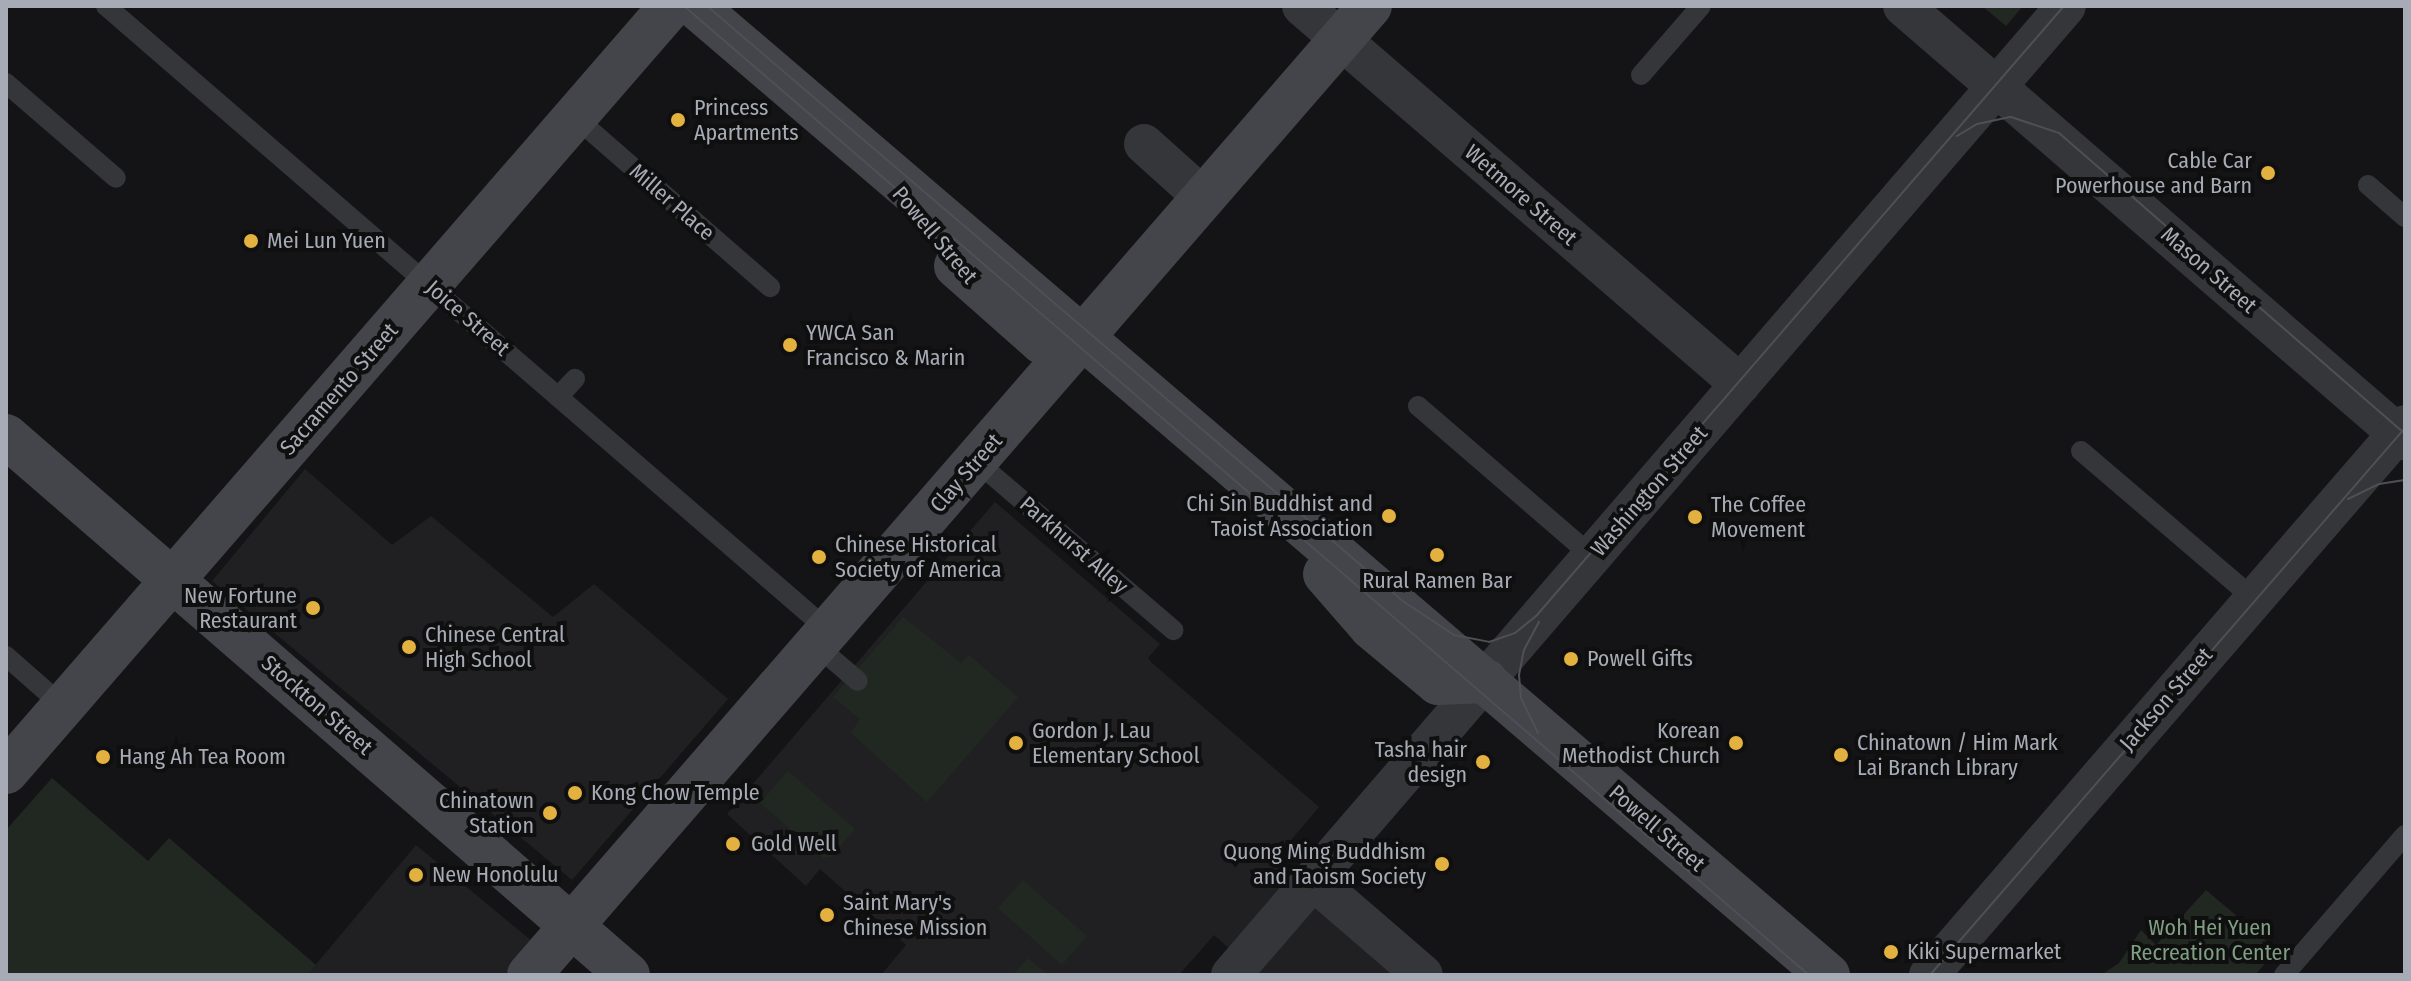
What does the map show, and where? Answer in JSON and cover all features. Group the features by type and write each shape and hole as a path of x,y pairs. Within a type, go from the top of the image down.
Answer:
{"street":[{"name":"Sacramento Street","path":"6,772 671,6"},
{"name":"Powell Street","path":"695,6 874,159 960,272 1042,342 1084,336 1261,492 1828,975"},
{"name":"Wetmore Street","path":"1302,6 1740,384"},
{"name":"Clay Street","path":"529,975 1370,6"},
{"name":"Mason Street","path":"1903,6 2403,433"},
{"name":"Washington Street","path":"1235,974 2066,6"},
{"path":"1144,144 1204,198"},
{"name":"Jackson Street","path":"1929,975 2253,598 2403,433"},
{"name":"Stockton Street","path":"6,436 628,975"},
{"path":"1313,880 1423,975"}],"lane":[{"name":"Joice Street","path":"106,6 558,397 642,456 822,638 858,681"},
{"path":"1641,75 1701,6"},
{"path":"6,83 116,178"},
{"name":"Miller Place","path":"575,117 770,287"},
{"path":"2368,185 2405,217"},
{"path":"558,397 575,379"},
{"path":"1418,406 1593,557"},
{"path":"2081,451 2253,598"},
{"name":"Parkhurst Alley","path":"976,461 1173,630"},
{"path":"6,656 63,706"},
{"path":"2284,975 2405,835"}],"shaded area":[{"path":"305,469 392,545 431,516 553,617 594,584 728,699 572,880 212,581"},
{"name":"Gordon J. Lau Elementary School","path":"995,502 1160,644 1148,658 1151,662 1319,807 1275,859 1409,975 1259,975 1214,935 1179,975 881,975 906,945 820,869 806,886 727,814"},
{"path":"416,845 533,942 504,975 307,975"}],"green space":[{"path":"1982,6 2023,6 2006,26"},
{"path":"903,617 961,663 969,655 1018,697 927,802 851,733 860,719 833,697"},
{"path":"788,771 855,829 831,857 823,858 760,803"},
{"path":"52,778 148,861 169,838 316,965 307,975 6,975 6,830"},
{"path":"1023,880 1087,936 1062,965 998,908"},
{"name":"Woh Hei Yuen Recreation Center","path":"2206,890 2277,950 2255,975 2101,975 2119,963 2141,930 2156,945"},
{"path":"1028,958 1048,975 1013,975"}],"tram line":[{"path":"684,6 1809,975"},
{"path":"707,6 1404,602 1454,635 1489,642 1515,633 1537,615 2064,6"},
{"path":"1957,136 1977,124 2011,117 2059,133 2405,434"},
{"path":"1930,975 2405,428"},
{"path":"2348,499 2379,484 2405,480"},
{"path":"1538,733 1521,698 1519,675 1524,650 1539,622"}],"place":[{"name":"Princess Apartments","path":"678,120"},
{"name":"Cable Car Powerhouse and Barn","path":"2268,173"},
{"name":"Mei Lun Yuen","path":"251,241"},
{"name":"YWCA San Francisco & Marin","path":"790,345"},
{"name":"Chi Sin Buddhist and Taoist Association","path":"1389,516"},
{"name":"The Coffee Movement","path":"1695,517"},
{"name":"Rural Ramen Bar","path":"1437,555"},
{"name":"Chinese Historical Society of America","path":"819,557"},
{"name":"New Fortune Restaurant","path":"313,608"},
{"name":"Chinese Central High School","path":"409,647"},
{"name":"Powell Gifts","path":"1571,659"},
{"name":"Gordon J. Lau Elementary School","path":"1016,743"},
{"name":"Korean Methodist Church","path":"1736,743"},
{"name":"Chinatown / Him Mark Lai Branch Library","path":"1841,755"},
{"name":"Hang Ah Tea Room","path":"103,757"},
{"name":"Tasha hair design","path":"1483,762"},
{"name":"Kong Chow Temple","path":"575,793"},
{"name":"Chinatown Station","path":"550,813"},
{"name":"Gold Well","path":"733,844"},
{"name":"Quong Ming Buddhism and Taoism Society","path":"1442,864"},
{"name":"New Honolulu","path":"416,875"},
{"name":"Saint Mary's Chinese Mission","path":"827,915"},
{"name":"Kiki Supermarket","path":"1891,952"}]}
